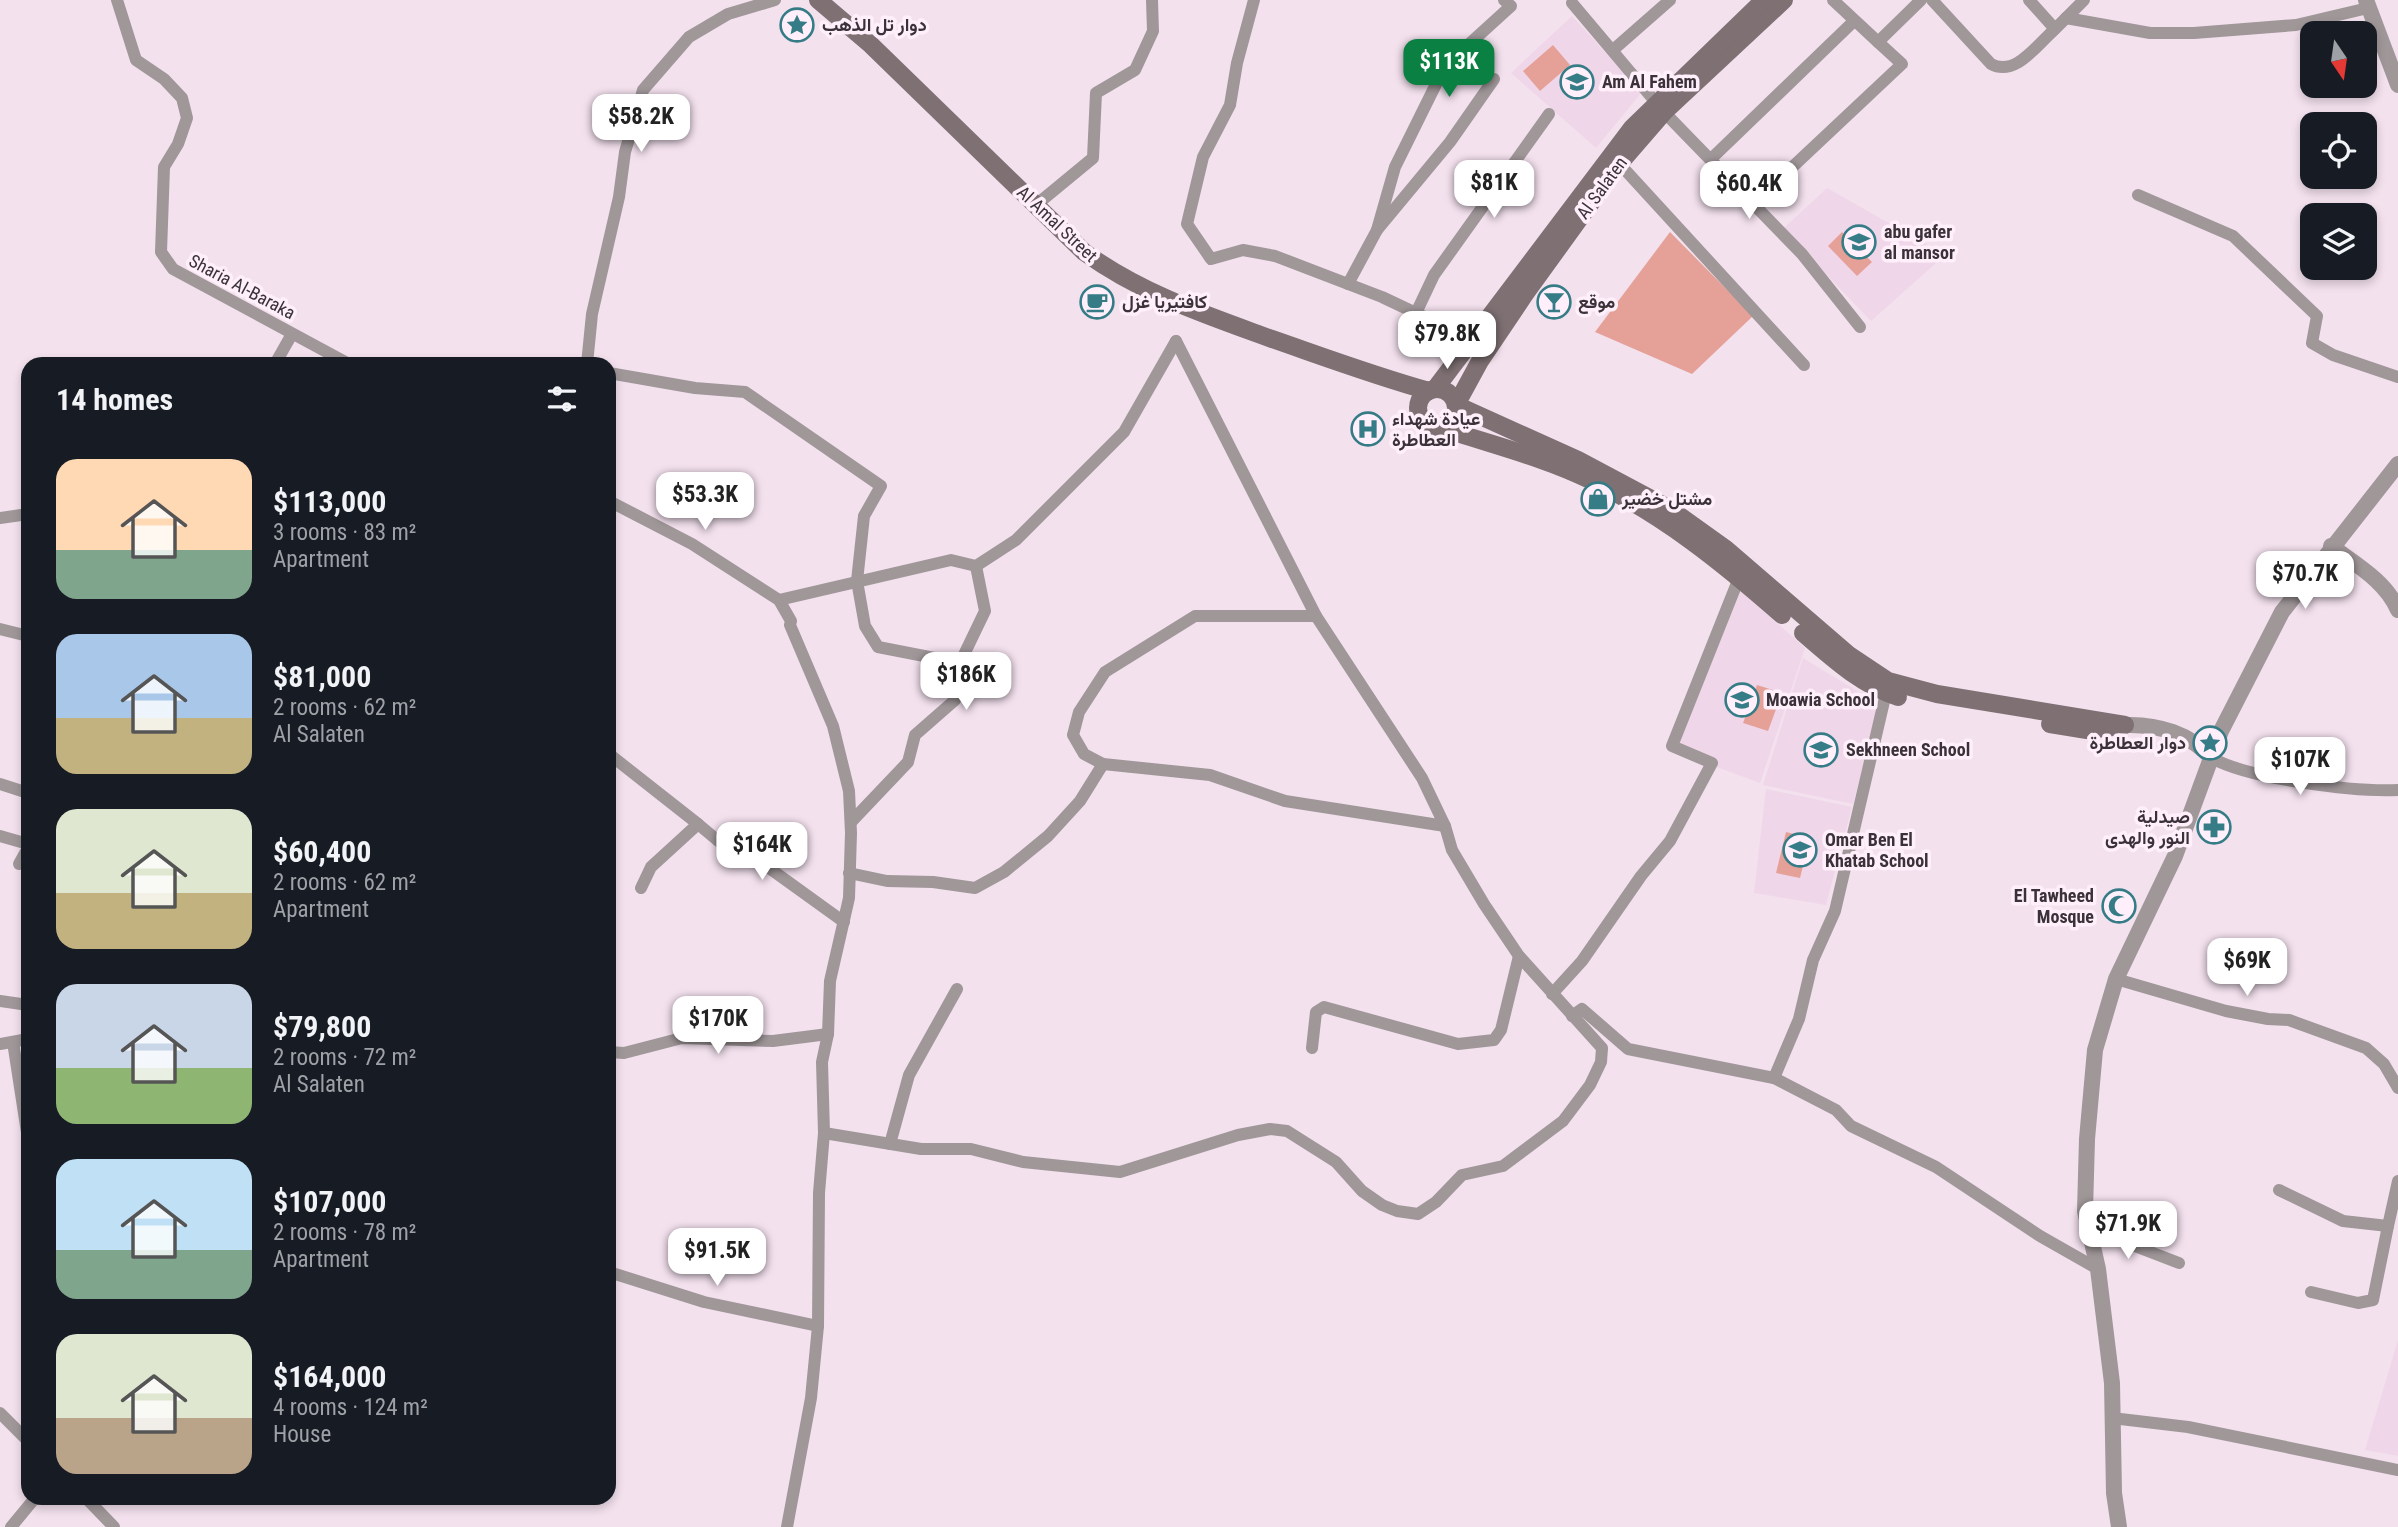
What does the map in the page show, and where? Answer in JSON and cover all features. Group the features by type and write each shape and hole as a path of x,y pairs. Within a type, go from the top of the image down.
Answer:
{"main road":[{"name":"Al Amal Street","path":"818,0 872,45 1084,252 1113,273 1152,294 1371,375 1432,390"},
{"name":"Al Salaten","path":"1432,390 1475,341 1615,159 1764,0"},
{"name":"Al Salaten","path":"1661,107 1784,0"},
{"name":"Al Salaten","path":"1456,405 1480,361 1615,159"},
{"path":"1432,390 1451,395 1456,405 1566,455 1670,509 1726,549 1849,655 1888,681 1937,694 2126,725 2087,730 1912,701 1886,693 1841,666 1739,578 1663,520 1591,480 1427,424 1419,413 1420,401 1432,390"},
{"path":"1439,427 1450,422 1456,405"}],"street":[{"name":"Sharia Al-Baraka","path":"117,0 136,60 164,79 182,98 187,118 178,144 164,167 161,252 173,270 336,357"},
{"path":"588,357 592,314 619,197 625,152 643,90 689,37 728,14 775,0"},
{"path":"1036,205 1093,158 1096,93 1135,70 1153,31 1152,0"},
{"path":"1254,0 1237,63 1230,105 1203,157 1188,224 1211,259 1242,250 1275,256 1348,284 1475,341"},
{"path":"1377,230 1395,167 1445,66 1511,6 1504,0"},
{"path":"1613,50 1670,0"},
{"path":"1755,202 1902,64 1853,22 1833,0"},
{"path":"1878,42 1921,0"},
{"path":"1932,0 1991,64 2000,68 2016,65 2053,31"},
{"path":"2029,0 2055,29 2084,0"},
{"path":"1572,3 1661,107 1802,254 1860,327"},
{"path":"2066,18 2150,33 2194,33 2296,25 2367,4 2398,85"},
{"path":"1712,158 1853,22"},
{"path":"1348,284 1377,230 1450,142 1494,79"},
{"path":"1416,313 1434,275 1549,114"},
{"path":"1615,159 1804,365"},
{"path":"2138,195 2233,236 2317,316 2312,343 2333,355 2398,377"},
{"path":"279,357 292,334"},
{"path":"779,600 951,560 976,566 1016,540 1124,432 1176,341 1316,616 1422,778 1445,826 1452,850 1519,956 1602,1048 1601,1062 1578,1103 1563,1121 1503,1166 1462,1175 1436,1202 1418,1214 1397,1211 1382,1205 1362,1191 1336,1162 1287,1131 1270,1129 1238,1135 1121,1172 1023,1162 971,1149 921,1149 824,1133"},
{"path":"616,374 695,388 745,393 881,486 864,516 857,581 865,626 878,647 960,663 969,677 954,700 915,735 908,762 851,822"},
{"path":"2119,1527 2115,1493 2112,1383 2098,1269 2085,1210 2087,1139 2095,1050 2116,979 2175,856 2221,731 2282,612 2331,546 2398,464"},
{"path":"616,505 692,544 779,600 792,621 790,625 834,726 849,791 849,898 831,981 828,1034 822,1062 824,1133 819,1193 818,1326 811,1398 787,1527"},
{"path":"0,518 21,515"},
{"path":"2331,546 2385,589 2398,610"},
{"path":"960,663 985,611 976,566"},
{"path":"1552,994 1582,961 1641,876 1670,841 1712,762 1672,746 1739,578"},
{"path":"1316,616 1195,616 1105,673 1079,712 1073,735 1084,754 1102,764 1210,775 1285,801 1445,826"},
{"path":"0,629 21,634"},
{"path":"1774,1078 1799,1019 1813,960 1835,911 1886,693"},
{"path":"2126,725 2164,729 2181,735 2212,758 2246,771 2354,790 2398,790"},
{"path":"616,760 735,855 751,855 844,922"},
{"path":"849,873 887,881 933,882 975,888 1004,872 1048,836 1080,801 1102,764"},
{"path":"0,784 21,791"},
{"path":"640,888 651,867 698,824"},
{"path":"0,836 21,844"},
{"path":"19,863 21,859"},
{"path":"1311,1048 1316,1012 1324,1007 1458,1044 1494,1040 1501,1030 1519,956"},
{"path":"2116,979 2227,1012 2268,1020 2289,1020 2366,1048 2384,1064 2398,1088"},
{"path":"890,1144 909,1075 957,989"},
{"path":"0,1001 21,1004"},
{"path":"1572,1016 1581,1009 1628,1049 1774,1078 1836,1110 1851,1126 1936,1167 2040,1236 2098,1269"},
{"path":"616,1052 624,1053 682,1038 773,1041 828,1034"},
{"path":"6,1043 21,1108"},
{"path":"2311,1292 2358,1303 2372,1300 2398,1181"},
{"path":"2279,1190 2343,1221 2388,1226"},
{"path":"2088,1228 2179,1264"},
{"path":"616,1274 704,1302 818,1326"},
{"path":"0,1413 21,1434"},
{"path":"2112,1418 2188,1427 2398,1470"},
{"path":"11,1527 29,1505"},
{"path":"93,1505 114,1527"}],"shaded area":[{"name":"Am Al Fahem","path":"1572,16 1642,92 1596,148 1511,73"},
{"path":"1553,45 1570,65 1540,91 1523,71"},
{"name":"abu gafer al mansor","path":"1827,188 1945,255 1871,321 1783,229"},
{"path":"1670,232 1753,316 1692,374 1595,332"},
{"path":"1842,232 1872,262 1857,276 1828,246"},
{"name":"Moawia School","path":"1739,589 1805,648 1760,783 1676,752"},
{"name":"Sekhneen School","path":"1803,658 1872,700 1877,715 1853,804 1763,785"},
{"path":"1757,685 1782,693 1768,731 1743,723"},
{"name":"Omar Ben El Khatab School","path":"1766,789 1852,807 1826,905 1754,893"},
{"path":"1786,832 1810,838 1800,878 1776,873"},
{"path":"2398,1340 2398,1456 2365,1450"}],"place":[{"name":"دوار تل الذهب","path":"797,25"},
{"name":"Am Al Fahem","path":"1577,82"},
{"name":"abu gafer al mansor","path":"1859,242"},
{"name":"كافتيريا غزل","path":"1097,302"},
{"name":"موقع","path":"1554,302"},
{"name":"عيادة شهداء العطاطرة","path":"1368,429"},
{"name":"مشتل خضير","path":"1598,499"},
{"name":"Moawia School","path":"1742,700"},
{"name":"دوار العطاطرة","path":"2210,743"},
{"name":"Sekhneen School","path":"1821,750"},
{"name":"صيدلية النور والهدى","path":"2214,827"},
{"name":"Omar Ben El Khatab School","path":"1800,850"},
{"name":"El Tawheed Mosque","path":"2119,906"}]}
